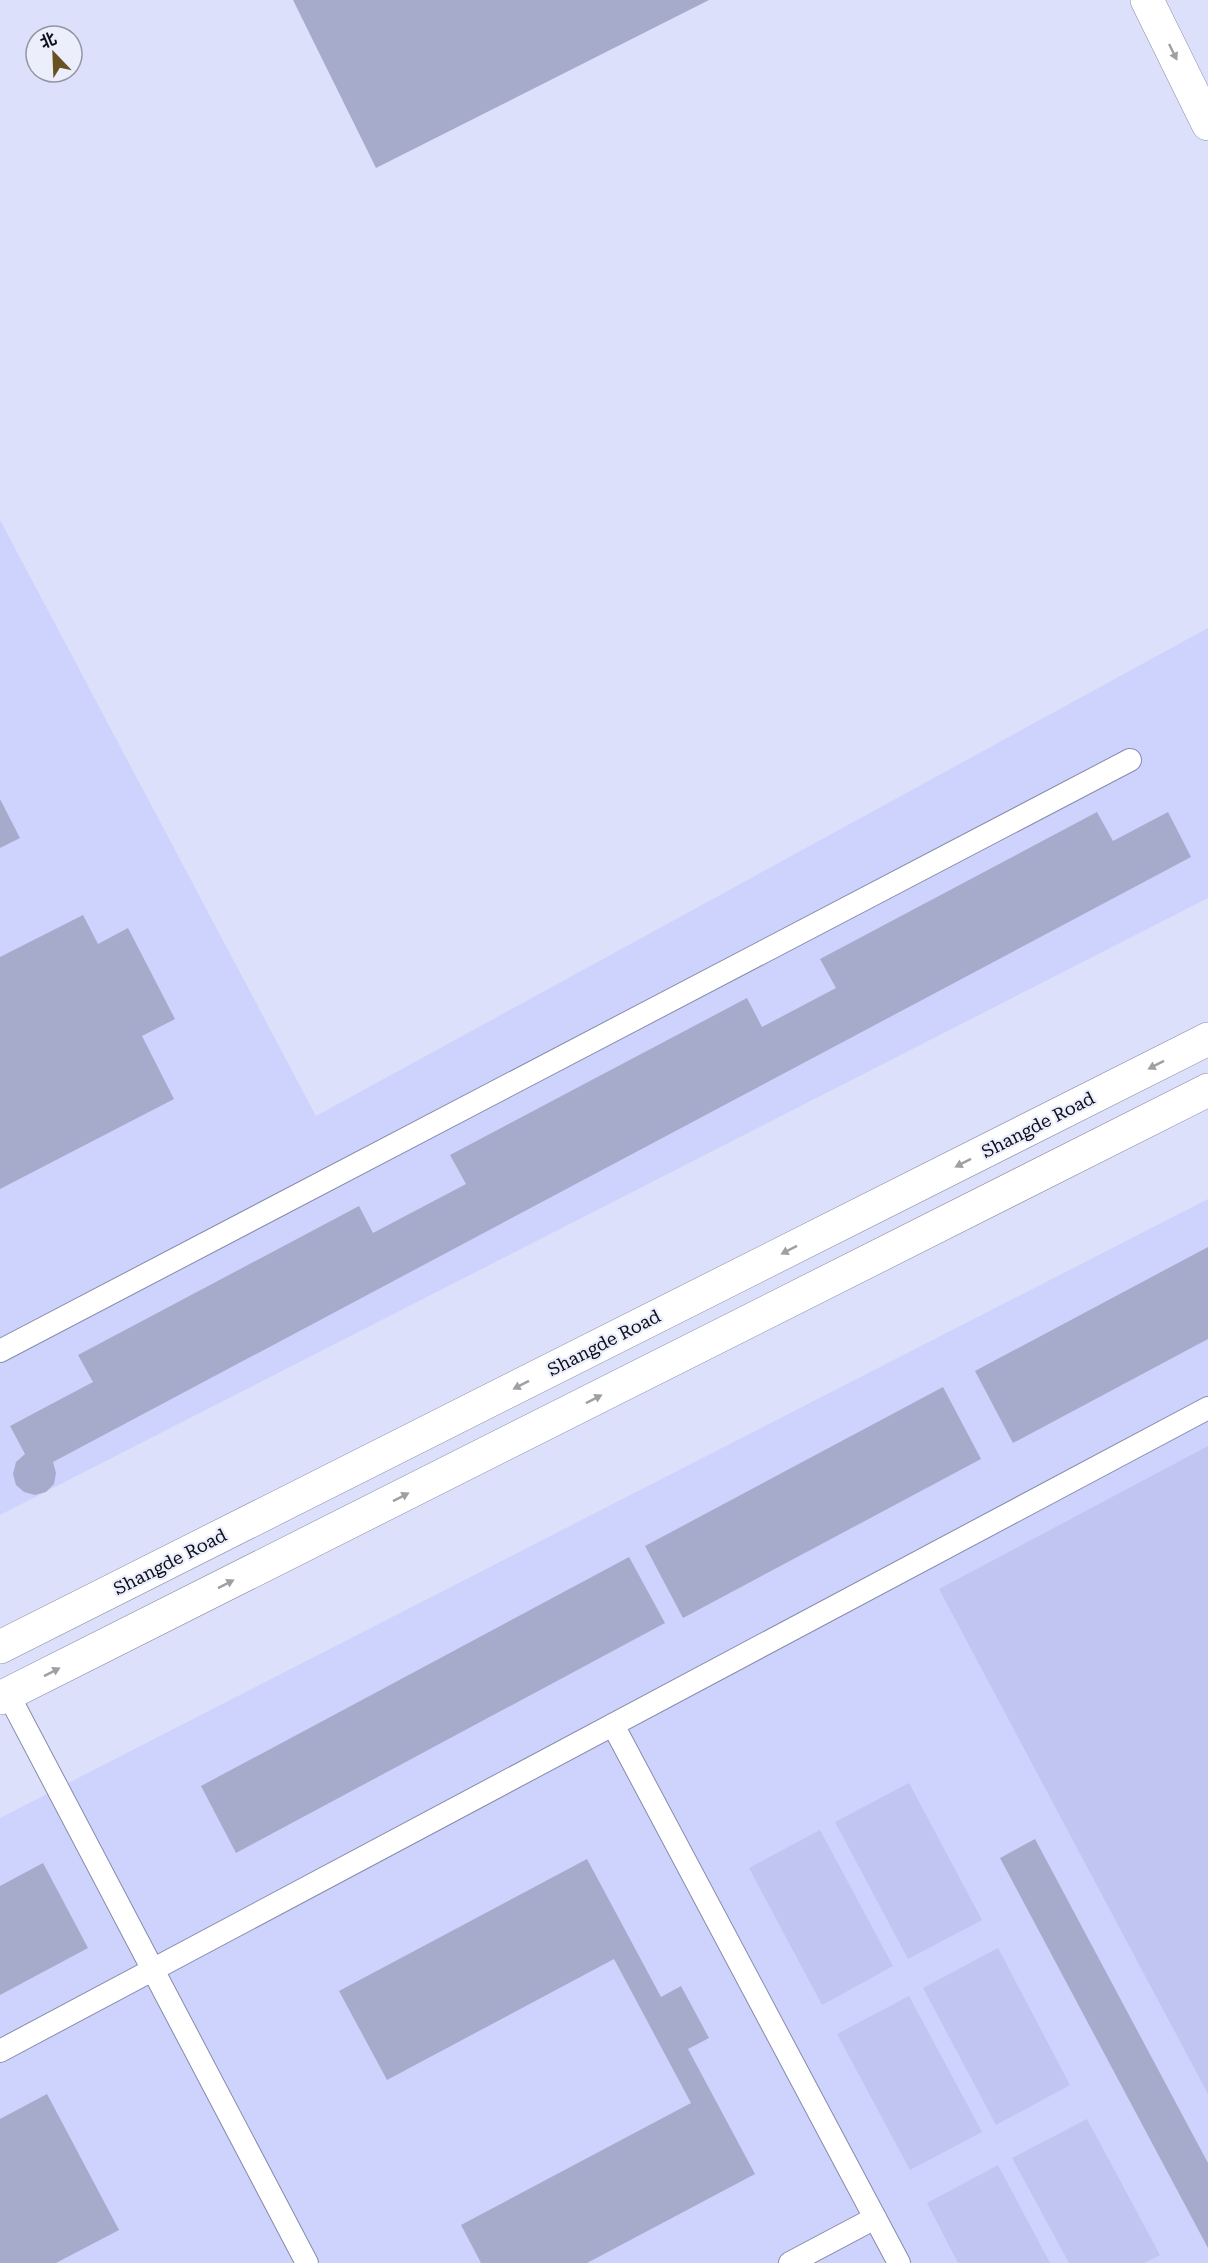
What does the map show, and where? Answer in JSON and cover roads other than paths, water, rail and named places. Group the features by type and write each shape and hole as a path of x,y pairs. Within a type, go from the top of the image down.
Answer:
{"main road":[{"path":"1147,0 1208,124"},
{"name":"Shangde Road","path":"0,1647 1208,1039"},
{"path":"4,1696 1208,1090"}],"lane":[{"path":"0,1351 1130,760"},
{"path":"0,2051 1208,1408"},
{"path":"4,1696 153,1970 307,2263"},
{"path":"612,1725 899,2263"},
{"path":"790,2263 875,2218"}]}
